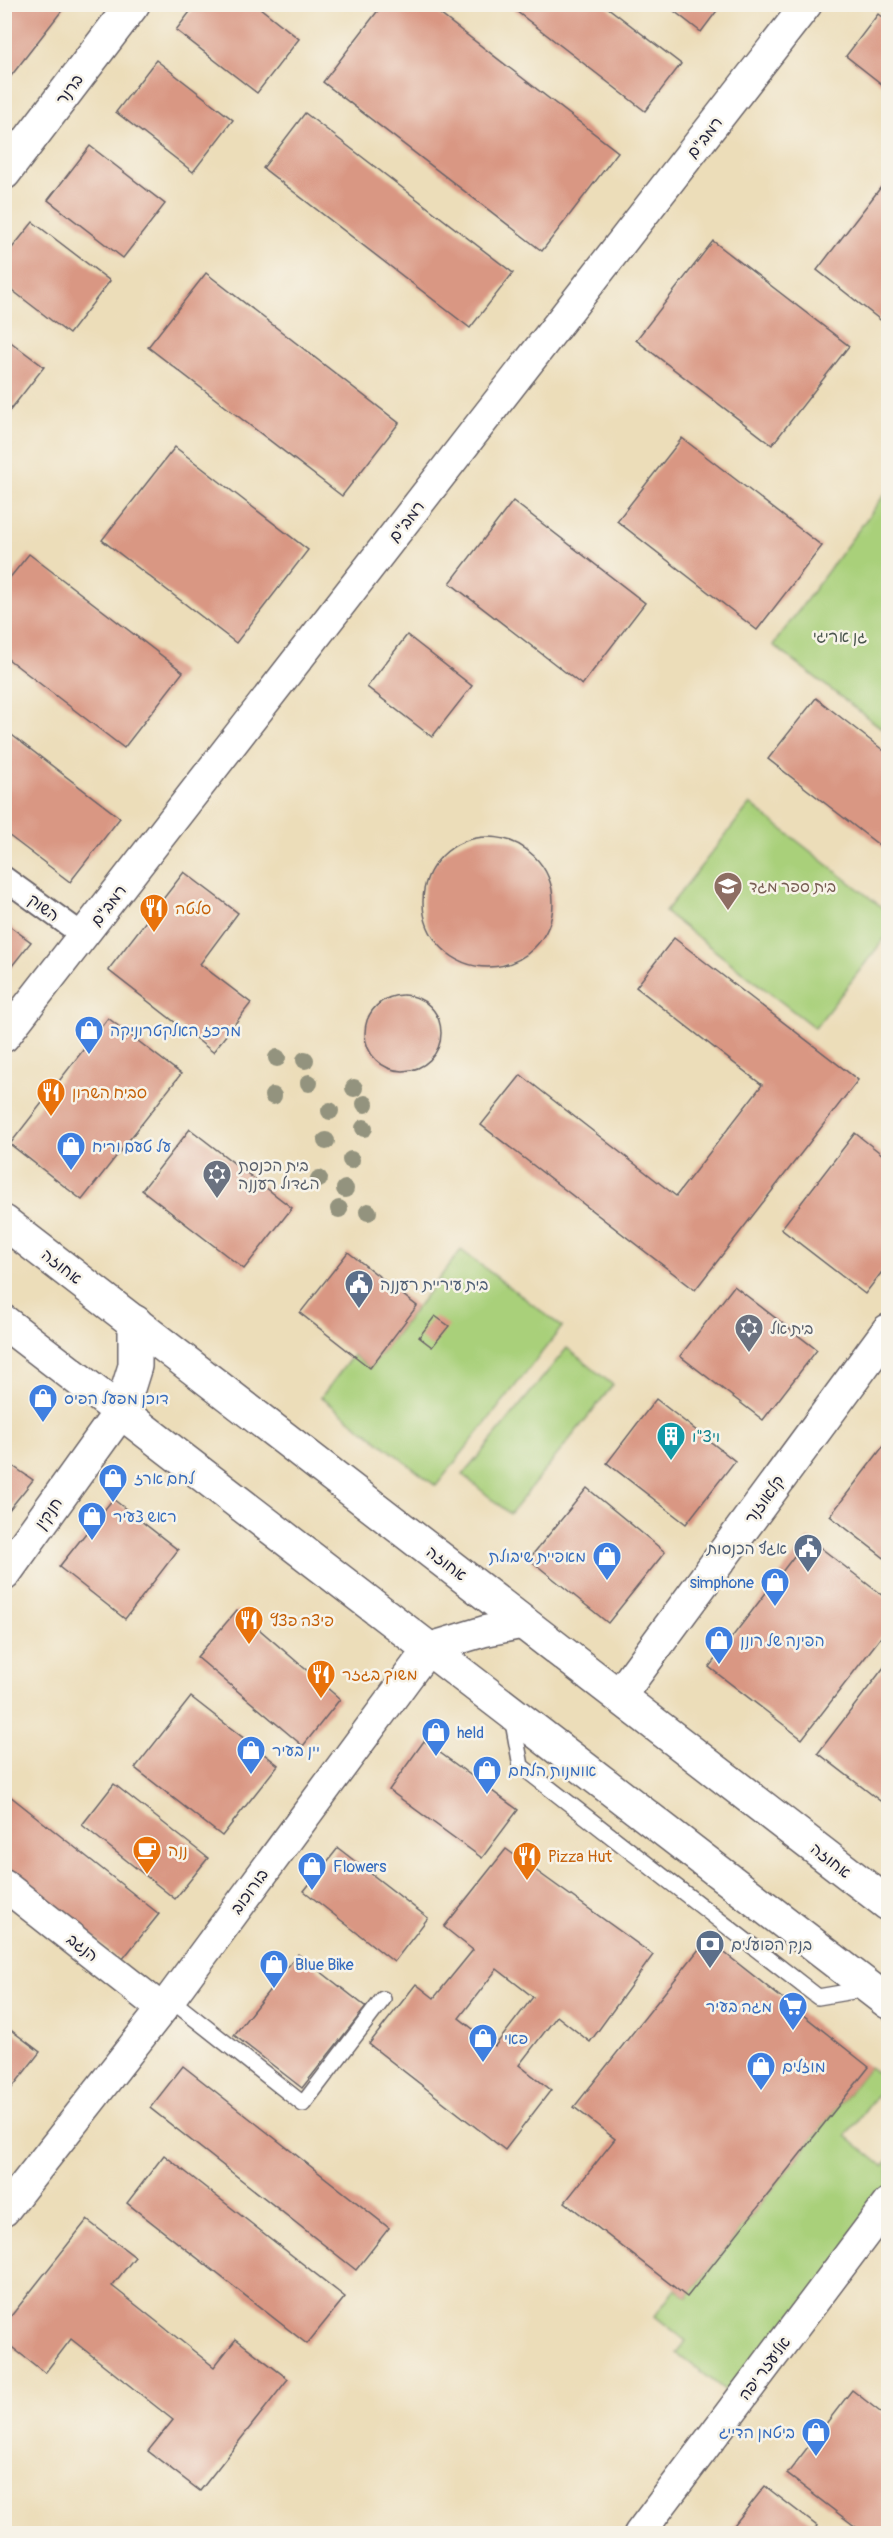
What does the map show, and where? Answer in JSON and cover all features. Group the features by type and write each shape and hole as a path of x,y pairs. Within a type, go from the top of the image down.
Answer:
{"main road":[{"name":"ברנר","path":"4,173 133,4"},
{"name":"אחוזה","path":"4,1222 888,1904"},
{"path":"4,1322 880,1995"},
{"name":"חנקין","path":"4,1574 121,1411 135,1366 135,1322"},
{"name":"קלאוזנר","path":"619,1696 888,1331"},
{"path":"92,1452 119,1440 157,1439"}],"street":[{"name":"רמב\"ם","path":"4,1037 807,4"},
{"name":"השוק","path":"4,878 84,936"},
{"path":"429,1648 485,1630 525,1623"},
{"name":"בורוכוב","path":"4,2211 166,2004 429,1648"},
{"name":"הנגב","path":"4,1886 166,2004"},
{"name":"אליעזר יפה","path":"639,2534 888,2203"}],"lane":[{"path":"166,2004 303,2104 383,1999"}],"green space":[{"name":"גן אריגי","path":"888,490 888,733 773,645"},
{"path":"750,804 888,912 888,934 815,1028 665,912"},
{"path":"461,1250 562,1327 436,1486 321,1397 353,1355 370,1368"},
{"path":"567,1348 613,1385 510,1514 463,1475"},
{"path":"869,2067 888,2081 846,2136 883,2166 888,2159 888,2203 739,2401 677,2353 686,2341 655,2316 675,2289 687,2297"}],"building":[{"path":"4,4 67,4 4,85"},
{"path":"196,4 255,4 299,39 257,93 176,30"},
{"path":"383,4 427,4 618,152 542,251 323,82"},
{"path":"507,4 603,4 681,64 645,111"},
{"path":"665,4 722,4 701,32"},
{"path":"878,14 888,22 888,89 846,56"},
{"path":"156,60 233,120 193,172 116,112"},
{"path":"305,113 513,273 470,328 263,168"},
{"path":"90,146 165,204 123,258 48,200"},
{"path":"888,178 888,326 817,270"},
{"path":"33,222 110,281 69,334 4,284 4,258"},
{"path":"713,241 849,346 772,445 636,340"},
{"path":"206,273 399,423 342,496 148,347"},
{"path":"4,337 44,367 4,418"},
{"path":"682,438 822,546 757,630 617,521"},
{"path":"175,447 308,550 236,643 102,540"},
{"path":"513,501 645,603 582,685 450,583"},
{"path":"29,554 183,672 124,748 4,656 4,585"},
{"path":"407,635 472,686 432,737 367,687"},
{"path":"816,698 888,754 888,852 768,759"},
{"path":"4,729 120,818 70,882 4,832"},
{"path":"488,837 513,842 534,856 548,877 553,902 548,927 534,948 513,962 488,967 463,962 442,948 428,927 423,902 428,877 442,856 463,842"},
{"path":"184,872 238,913 200,964 251,1003 213,1052 108,970"},
{"path":"4,922 31,942 4,976"},
{"path":"674,938 858,1080 695,1290 481,1125 521,1075 676,1196 762,1085 636,987"},
{"path":"403,995 418,998 430,1006 438,1018 441,1033 438,1048 430,1060 418,1068 403,1071 388,1068 376,1060 368,1048 365,1033 368,1018 376,1006 388,998"},
{"path":"108,1018 181,1074 82,1200 10,1144"},
{"name":"בית הכנסת הגדול רעננה","path":"190,1129 292,1208 244,1269 142,1190"},
{"path":"855,1133 888,1159 888,1264 865,1294 781,1229"},
{"name":"בית עיריית רעננה","path":"348,1252 417,1306 370,1368 300,1313"},
{"name":"בית אל","path":"734,1286 817,1350 763,1420 680,1356"},
{"path":"435,1316 449,1326 432,1347 419,1337"},
{"name":"ויצ\"ו","path":"656,1399 735,1461 686,1524 607,1463"},
{"path":"888,1440 888,1558 887,1560 830,1516"},
{"path":"4,1460 33,1480 4,1516"},
{"path":"587,1488 665,1552 608,1623 529,1559"},
{"path":"113,1499 178,1550 125,1619 59,1567"},
{"path":"808,1538 888,1600 888,1628 802,1739 709,1667"},
{"path":"237,1610 340,1699 303,1746 197,1657"},
{"path":"888,1662 888,1807 818,1753"},
{"path":"191,1697 278,1765 222,1836 135,1768"},
{"path":"424,1741 518,1810 482,1858 389,1790"},
{"path":"114,1784 208,1858 175,1899 82,1825"},
{"path":"5,1792 159,1914 122,1960 5,1867"},
{"path":"338,1848 428,1918 394,1962 304,1891"},
{"path":"506,1849 653,1955 590,2042 557,2016 519,2065 551,2090 505,2150 369,2044 416,1984 434,1998 473,1950 444,1927","holes":["497,1969 533,1997 495,2046 459,2018"]},
{"path":"707,1939 869,2067 687,2297 565,2202 615,2139 574,2107"},
{"path":"298,1954 366,2007 302,2088 234,2035"},
{"path":"4,2025 40,2052 4,2098"},
{"path":"183,2066 389,2228 356,2270 150,2108"},
{"path":"164,2155 345,2297 307,2344 127,2203"},
{"path":"87,2220 135,2257 112,2286 214,2367 236,2339 288,2379 200,2491 148,2451 173,2420 71,2339 45,2373 4,2341 4,2325"},
{"path":"852,2390 888,2418 888,2534 865,2534 787,2474"},
{"path":"765,2486 817,2526 811,2534 727,2534"}],"place":[{"name":"בית ספר מגד","path":"728,912"},
{"name":"סלטה","path":"154,934"},
{"name":"מרכז האלקטרוניקה","path":"89,1056"},
{"name":"סביח השרון","path":"51,1118"},
{"name":"על טעם וריח","path":"71,1172"},
{"name":"בית הכנסת הגדול רעננה","path":"217,1200"},
{"name":"בית עיריית רעננה","path":"359,1310"},
{"name":"בית אל","path":"749,1354"},
{"name":"דוכן מפעל הפיס","path":"43,1424"},
{"name":"ויצ\"ו","path":"671,1462"},
{"name":"לחם ארז","path":"113,1504"},
{"name":"ראש צעיר","path":"92,1542"},
{"name":"אגף הכנסות","path":"808,1574"},
{"name":"מאפיית שיבולת","path":"607,1582"},
{"name":"simphone","path":"775,1608"},
{"name":"פיצה פצץ","path":"249,1646"},
{"name":"הפינה של רונן","path":"719,1666"},
{"name":"משוך בגזר","path":"321,1700"},
{"name":"held","path":"436,1758"},
{"name":"יין בעיר","path":"251,1776"},
{"name":"אומנות הלחם","path":"487,1796"},
{"name":"ננה","path":"147,1876"},
{"name":"Pizza Hut","path":"527,1882"},
{"name":"Flowers","path":"312,1892"},
{"name":"בנק הפועלים","path":"710,1970"},
{"name":"Blue Bike","path":"274,1990"},
{"name":"מגה בעיר","path":"793,2032"},
{"name":"פאי","path":"483,2064"},
{"name":"מוזלים","path":"761,2092"},
{"name":"ביטמן הדייג","path":"816,2458"}]}
